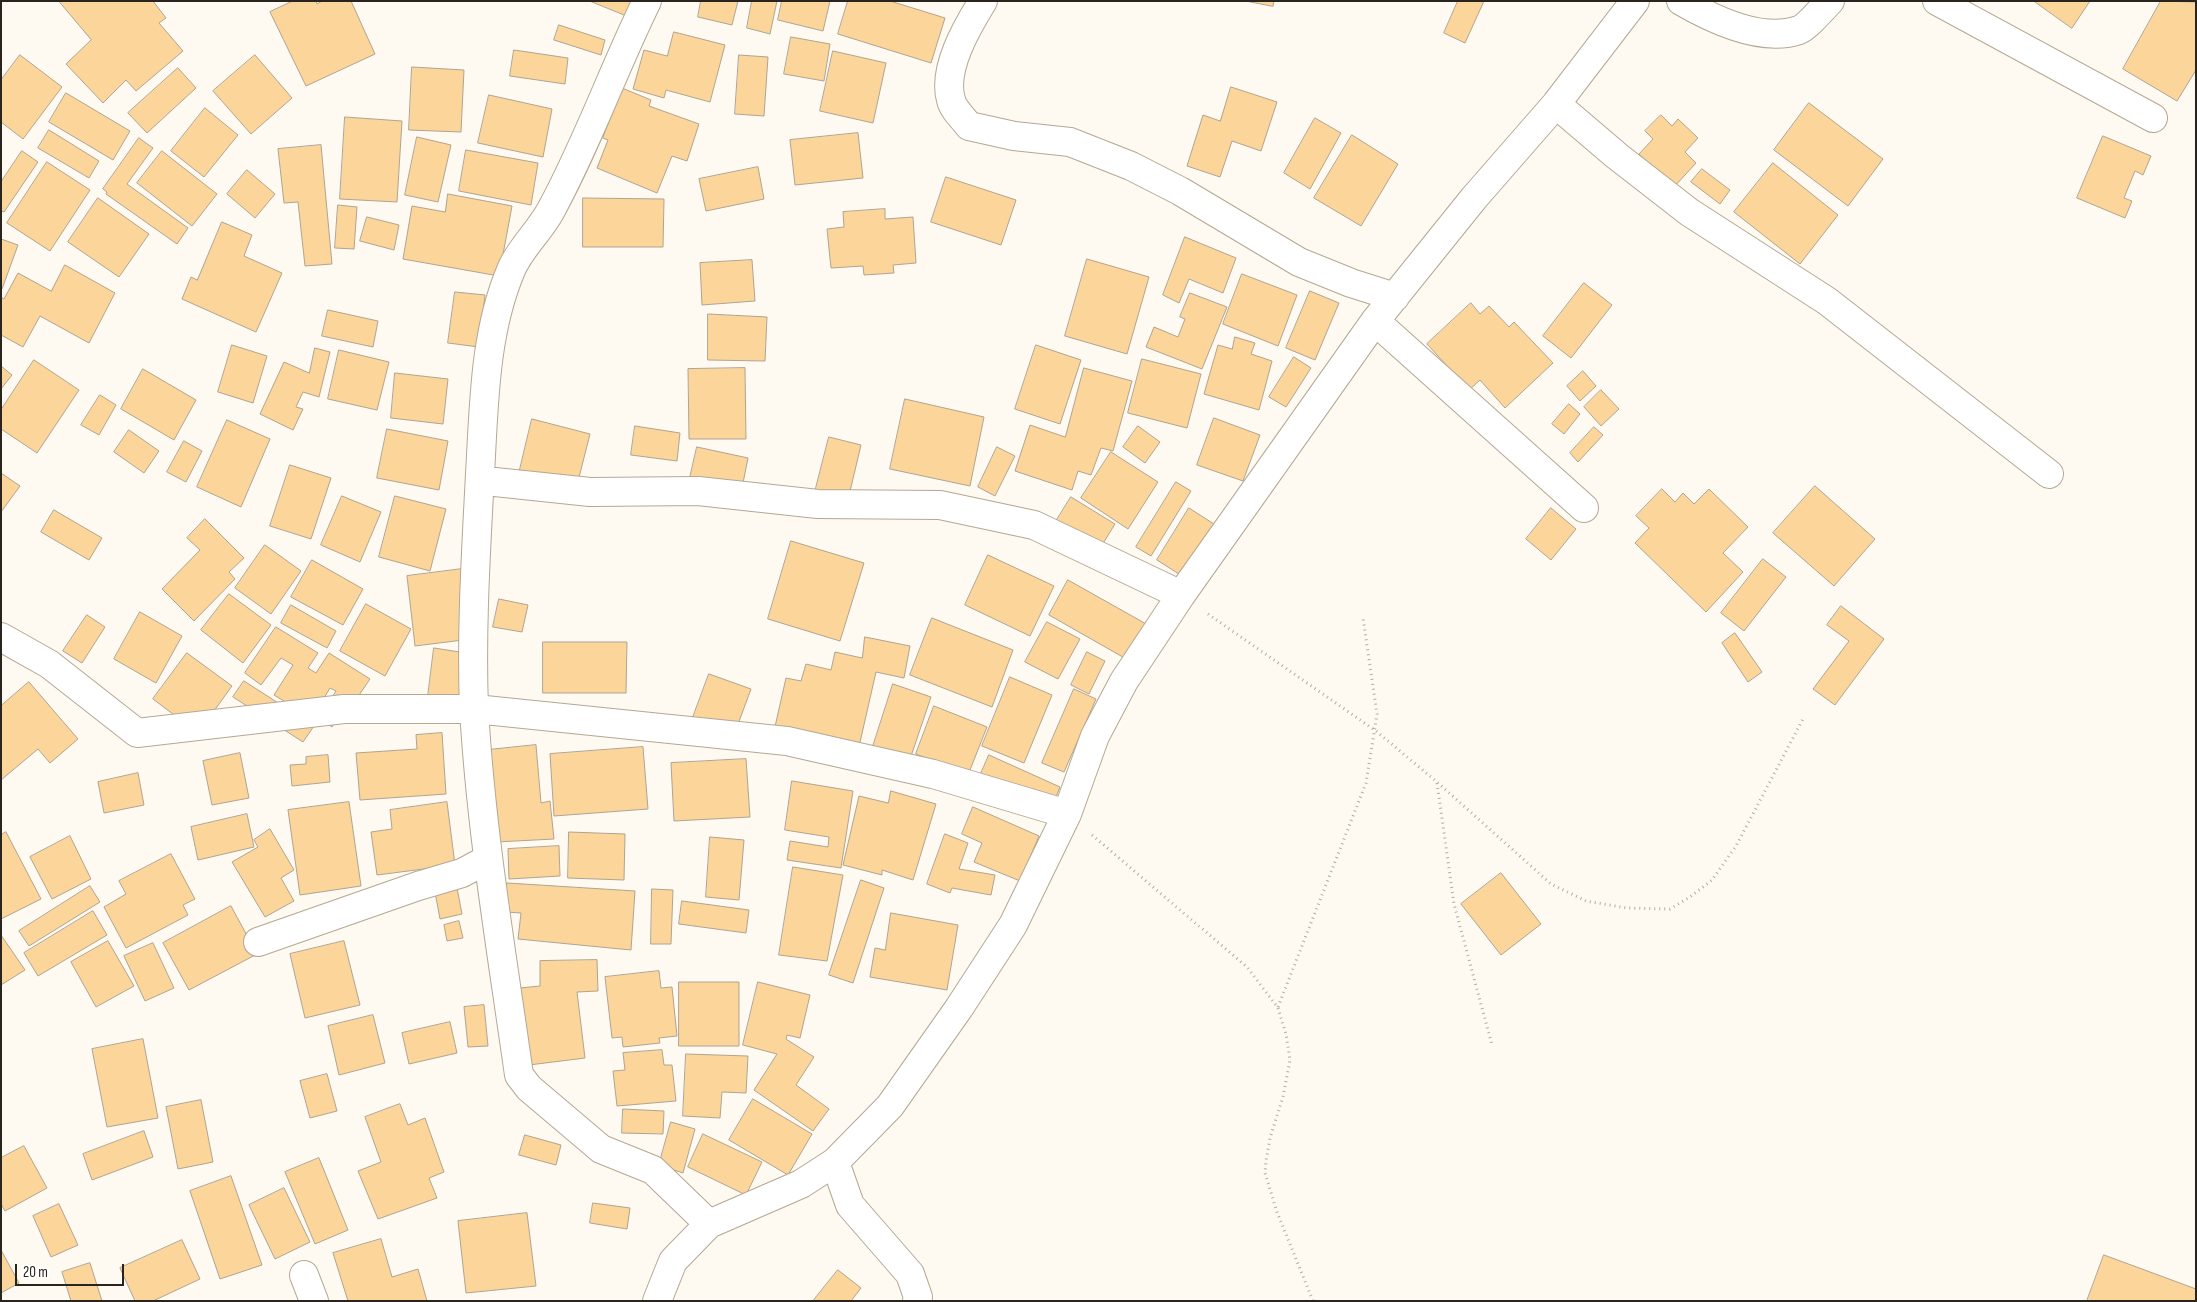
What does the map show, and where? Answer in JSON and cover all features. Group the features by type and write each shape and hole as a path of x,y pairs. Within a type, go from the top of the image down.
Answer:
{"street":[{"path":"647,1 627,41 589,134 550,212 511,268 493,330 485,392 473,605 474,709 488,859 519,1075 529,1088 601,1149 653,1170 709,1224"},
{"path":"983,1 970,22 949,72 951,101 969,126 1014,136 1070,142 1079,145 1131,166 1180,191 1299,262 1351,283 1395,296"},
{"path":"657,1301 673,1261 709,1224 801,1184 835,1162 890,1106 959,1008 1013,925 1067,814 1095,736 1124,681 1181,595 1375,320 1474,198 1556,104 1635,1"},
{"path":"1681,1 1697,11 1739,28 1774,34 1800,30 1830,1"},
{"path":"1938,1 2153,118"},
{"path":"1556,104 1617,156 1689,212 1828,301 2049,474"},
{"path":"1375,320 1584,508"},
{"path":"495,482 590,492 698,491 818,504 940,505 1034,525 1181,595"},
{"path":"1,636 49,664 137,733 344,709 474,709 787,741 933,774 1067,814"},
{"path":"258,942 418,886 462,873 488,859"},
{"path":"835,1162 850,1205 910,1274 918,1297 917,1301"},
{"path":"304,1275 314,1301"}],"path":[{"path":"1181,595 1376,731 1437,782 1551,884 1586,900 1627,908 1670,909 1712,880 1736,846 1804,717"},
{"path":"1278,1008 1366,783 1376,731 1376,696 1363,618"},
{"path":"1437,782 1454,904 1492,1045"},
{"path":"1067,814 1247,967 1278,1008 1286,1034 1290,1060 1283,1097 1269,1146 1265,1173 1277,1212 1313,1301"}],"building":[{"path":"59,1 153,1 166,18 159,23 183,51 136,91 126,80 103,103 66,64 91,40"},
{"path":"293,1 316,1 317,4 322,1 351,1 375,54 306,86 270,12"},
{"path":"590,1 636,1 630,17"},
{"path":"701,1 738,1 732,25 698,17"},
{"path":"752,1 777,1 770,34 747,28"},
{"path":"782,1 830,1 823,31 778,20"},
{"path":"848,1 890,1 945,18 931,63 838,34"},
{"path":"1246,1 1274,1 1273,6"},
{"path":"1458,1 1484,1 1465,43 1444,33"},
{"path":"2034,1 2090,1 2072,28"},
{"path":"2161,1 2196,2 2196,70 2177,101 2123,69"},
{"path":"559,25 605,40 601,55 554,40"},
{"path":"674,32 725,45 710,102 666,90 664,98 633,89 644,50 667,56"},
{"path":"791,37 830,44 824,81 784,74"},
{"path":"514,50 568,58 565,84 510,76"},
{"path":"833,51 886,63 873,123 820,111"},
{"path":"20,55 62,87 23,139 1,122 1,80"},
{"path":"255,55 292,98 251,134 213,91"},
{"path":"739,55 768,57 764,116 735,114"},
{"path":"412,67 464,70 461,132 409,130"},
{"path":"178,68 196,88 147,133 128,113"},
{"path":"1231,87 1277,102 1261,151 1232,141 1220,177 1187,166 1203,115 1220,121"},
{"path":"622,88 651,100 649,106 699,124 687,161 672,156 657,193 597,168 608,140 603,138"},
{"path":"66,93 130,131 113,160 49,122"},
{"path":"489,95 552,109 543,157 478,143"},
{"path":"1809,103 1883,159 1848,206 1774,150"},
{"path":"205,108 238,135 204,177 171,151"},
{"path":"1661,115 1672,126 1678,119 1698,138 1685,152 1696,163 1674,187 1639,154 1653,139 1645,131"},
{"path":"345,117 402,121 397,202 340,199"},
{"path":"1315,118 1341,133 1310,189 1284,173"},
{"path":"49,130 99,161 89,178 38,148"},
{"path":"858,133 863,178 795,185 790,140"},
{"path":"1352,135 1398,164 1361,226 1314,198"},
{"path":"2103,136 2151,156 2143,175 2135,171 2124,198 2132,201 2125,218 2077,198"},
{"path":"417,137 451,145 438,202 405,195"},
{"path":"139,138 153,148 127,184 188,228 177,244 106,194 107,192 103,189"},
{"path":"321,145 332,264 305,266 298,202 284,203 278,149"},
{"path":"466,150 538,163 531,205 459,191"},
{"path":"22,151 38,162 4,212 1,211 1,182"},
{"path":"162,151 217,194 192,226 137,183"},
{"path":"47,162 90,190 50,251 7,223"},
{"path":"1773,163 1838,215 1800,264 1734,212"},
{"path":"758,167 764,199 706,211 699,179"},
{"path":"1702,169 1730,190 1720,204 1691,182"},
{"path":"247,170 275,194 255,218 227,194"},
{"path":"946,177 1016,200 1001,245 931,222"},
{"path":"448,194 512,206 499,276 403,259 412,206 445,212"},
{"path":"98,198 149,234 119,277 68,242"},
{"path":"583,198 664,199 663,247 583,247"},
{"path":"338,205 357,207 354,249 335,248"},
{"path":"885,209 885,219 913,217 916,263 893,265 894,273 864,275 863,266 831,268 827,229 844,227 843,212"},
{"path":"367,217 399,225 394,250 360,241"},
{"path":"222,222 252,235 244,256 282,273 256,332 182,299 191,277 197,280"},
{"path":"1185,237 1236,258 1223,293 1189,279 1179,303 1163,295"},
{"path":"1,239 18,245 2,289 1,289"},
{"path":"1087,259 1149,277 1127,354 1065,336"},
{"path":"752,260 755,301 702,305 700,263"},
{"path":"65,265 115,293 89,343 40,316 23,347 1,335 1,297 4,299 18,273 51,291"},
{"path":"1242,274 1297,295 1278,346 1223,324"},
{"path":"1584,283 1612,305 1571,358 1543,336"},
{"path":"1310,291 1339,303 1315,360 1286,348"},
{"path":"455,292 485,295 479,347 448,343"},
{"path":"1190,293 1227,307 1202,369 1146,347 1154,327 1178,337 1185,319 1180,317"},
{"path":"1471,303 1480,314 1489,306 1509,327 1514,322 1553,363 1505,408 1480,380 1469,390 1427,344"},
{"path":"328,310 378,321 373,347 322,336"},
{"path":"708,314 767,317 765,361 708,360"},
{"path":"1235,337 1255,343 1251,354 1272,361 1259,410 1204,394 1218,345 1232,349"},
{"path":"232,345 267,356 253,403 218,392"},
{"path":"1036,345 1081,360 1060,424 1015,409"},
{"path":"315,348 330,352 319,397 303,392 296,407 303,409 293,430 260,414 284,362 309,373"},
{"path":"339,350 389,362 377,410 328,399"},
{"path":"1294,357 1311,368 1286,407 1269,397"},
{"path":"1142,359 1201,374 1187,428 1128,413"},
{"path":"34,360 79,390 37,453 1,429 1,410"},
{"path":"1,366 12,375 1,389"},
{"path":"745,368 746,439 689,439 688,369"},
{"path":"1084,368 1132,381 1113,451 1101,448 1091,475 1078,471 1072,490 1015,471 1030,425 1065,437"},
{"path":"143,369 196,400 174,440 121,409"},
{"path":"1583,371 1596,386 1580,401 1567,386"},
{"path":"395,373 448,379 443,424 391,418"},
{"path":"1601,390 1619,409 1601,426 1584,407"},
{"path":"100,395 116,405 99,435 81,425"},
{"path":"905,399 984,417 970,486 890,469"},
{"path":"1569,404 1580,414 1564,434 1552,424"},
{"path":"1214,418 1260,435 1243,481 1197,465"},
{"path":"532,419 590,434 574,497 517,482"},
{"path":"227,420 270,439 241,507 197,487"},
{"path":"635,426 680,433 677,461 631,455"},
{"path":"1138,426 1160,442 1145,463 1123,447"},
{"path":"1594,427 1603,435 1578,462 1570,453"},
{"path":"387,429 448,441 439,490 377,478"},
{"path":"129,430 159,451 144,473 114,452"},
{"path":"829,437 861,445 847,504 814,496"},
{"path":"184,441 202,451 186,482 167,472"},
{"path":"697,447 748,458 739,503 687,491"},
{"path":"997,447 1015,456 995,496 978,487"},
{"path":"1111,452 1158,482 1128,529 1081,498"},
{"path":"290,465 331,478 311,539 270,526"},
{"path":"1,473 20,486 1,512"},
{"path":"1176,482 1191,491 1151,556 1136,547"},
{"path":"1815,486 1875,539 1834,586 1773,533"},
{"path":"1662,489 1675,502 1683,493 1694,504 1709,489 1748,527 1723,553 1743,572 1706,612 1635,543 1649,528 1636,516"},
{"path":"342,496 381,512 360,562 321,545"},
{"path":"395,496 446,509 430,571 379,557"},
{"path":"1071,497 1115,524 1099,550 1055,523"},
{"path":"1189,508 1214,524 1182,576 1157,560"},
{"path":"1551,508 1576,529 1551,560 1526,539"},
{"path":"54,510 102,538 89,560 41,532"},
{"path":"205,519 244,558 229,572 235,579 194,621 162,589 200,550 187,538"},
{"path":"791,541 864,563 840,641 768,619"},
{"path":"265,545 301,571 271,614 235,588"},
{"path":"988,555 1054,586 1030,636 965,605"},
{"path":"1763,559 1786,577 1744,631 1721,613"},
{"path":"312,560 363,589 343,625 291,597"},
{"path":"462,569 471,639 415,646 407,576"},
{"path":"1068,580 1148,625 1128,660 1049,615"},
{"path":"229,594 271,625 243,663 201,630"},
{"path":"499,599 528,605 522,632 493,627"},
{"path":"366,604 411,629 385,676 340,651"},
{"path":"291,605 336,631 327,648 281,623"},
{"path":"1841,606 1884,639 1835,705 1813,689 1849,641 1827,625"},
{"path":"140,612 182,636 156,683 114,659"},
{"path":"87,615 105,627 82,663 63,651"},
{"path":"932,618 1013,650 992,707 910,675"},
{"path":"1047,622 1080,639 1058,679 1025,662"},
{"path":"276,627 318,653 308,668 316,673 329,653 370,679 355,701 350,698 332,727 319,718 336,691 330,688 312,718 274,695 293,665 281,658 261,685 245,673"},
{"path":"1735,633 1762,672 1748,682 1722,643"},
{"path":"865,637 910,646 904,678 876,672 858,751 774,731 786,678 801,681 806,664 831,670 835,652 862,658"},
{"path":"543,642 627,642 626,693 543,693"},
{"path":"434,648 466,653 457,717 428,696"},
{"path":"1087,652 1105,661 1089,694 1071,685"},
{"path":"187,653 232,686 198,733 153,699"},
{"path":"709,674 751,689 734,735 692,720"},
{"path":"1010,677 1052,695 1024,763 982,746"},
{"path":"244,681 314,726 303,742 233,697"},
{"path":"29,682 78,739 50,763 38,749 1,780 1,706"},
{"path":"893,684 931,697 906,771 869,759"},
{"path":"1074,689 1096,699 1064,772 1042,763"},
{"path":"934,706 987,727 968,775 916,754"},
{"path":"442,733 446,794 360,800 356,753 417,749 416,735"},
{"path":"536,745 541,803 550,801 554,839 496,842 488,750"},
{"path":"643,747 648,809 554,816 550,754"},
{"path":"240,753 249,798 212,805 203,761"},
{"path":"328,755 330,782 292,786 290,765 306,764 306,757"},
{"path":"989,755 1060,787 1052,807 980,776"},
{"path":"746,759 750,817 674,821 671,763"},
{"path":"138,773 144,805 104,813 98,782"},
{"path":"792,781 853,791 841,868 787,860 790,841 828,847 829,837 785,830"},
{"path":"891,791 936,804 913,880 882,870 882,875 843,865 859,796 888,803"},
{"path":"349,802 361,886 300,895 288,810"},
{"path":"447,802 455,865 377,875 371,832 392,829 390,810"},
{"path":"973,807 1039,836 1020,881 974,862 982,843 962,834"},
{"path":"247,814 254,847 198,860 191,827"},
{"path":"270,829 294,870 281,878 294,901 265,917 232,862 258,847 254,840"},
{"path":"6,832 41,899 1,919 1,835"},
{"path":"569,832 625,834 624,880 568,878"},
{"path":"945,834 968,843 959,869 995,875 991,895 952,888 950,893 927,884"},
{"path":"70,836 91,879 52,899 30,857"},
{"path":"710,837 744,840 739,900 706,897"},
{"path":"559,846 560,876 509,879 508,849"},
{"path":"171,854 195,899 183,905 188,915 126,948 104,907 126,894 119,881"},
{"path":"793,867 843,875 827,961 779,955"},
{"path":"1501,873 1541,924 1501,955 1461,904"},
{"path":"861,880 884,888 853,983 829,975"},
{"path":"507,883 635,891 631,950 518,939 521,913 505,912"},
{"path":"90,886 100,902 29,946 19,931"},
{"path":"457,888 462,914 440,919 435,892"},
{"path":"652,889 673,890 671,944 651,944"},
{"path":"682,901 749,910 746,933 679,924"},
{"path":"231,906 257,954 189,990 163,943"},
{"path":"93,911 107,935 38,976 24,953"},
{"path":"891,913 958,925 947,990 870,977 875,948 885,950"},
{"path":"459,921 463,938 447,941 444,925"},
{"path":"1,935 25,970 1,985"},
{"path":"108,941 134,986 96,1007 71,962"},
{"path":"344,941 360,1005 305,1018 290,954"},
{"path":"153,943 174,988 145,1001 124,956"},
{"path":"597,960 598,991 577,992 585,1058 529,1065 520,988 540,986 540,961"},
{"path":"659,971 661,988 672,987 677,1036 659,1038 660,1043 623,1047 622,1037 612,1038 605,977"},
{"path":"679,982 739,982 739,1046 679,1046"},
{"path":"758,982 810,995 800,1038 787,1035 786,1039 814,1057 796,1085 829,1109 813,1131 754,1090 777,1054 743,1045"},
{"path":"484,1005 488,1046 468,1047 464,1007"},
{"path":"373,1015 385,1063 339,1075 328,1026"},
{"path":"450,1022 457,1053 409,1064 402,1033"},
{"path":"143,1039 158,1118 107,1127 92,1049"},
{"path":"662,1050 664,1065 672,1065 676,1101 617,1106 613,1071 625,1070 623,1053"},
{"path":"686,1054 748,1056 746,1093 722,1092 720,1118 683,1116"},
{"path":"327,1074 337,1111 310,1118 300,1081"},
{"path":"753,1099 812,1134 788,1175 729,1140"},
{"path":"201,1100 213,1162 178,1169 166,1107"},
{"path":"400,1104 408,1125 425,1118 444,1172 429,1178 437,1198 378,1219 358,1171 381,1162 365,1117"},
{"path":"623,1109 664,1111 663,1134 622,1133"},
{"path":"671,1122 695,1129 683,1173 659,1165"},
{"path":"144,1131 153,1157 92,1180 83,1154"},
{"path":"703,1134 762,1162 746,1195 688,1167"},
{"path":"525,1135 561,1145 556,1165 519,1155"},
{"path":"24,1146 47,1188 5,1211 1,1204 1,1158"},
{"path":"319,1158 348,1230 315,1244 285,1172"},
{"path":"231,1176 262,1265 220,1279 190,1191"},
{"path":"284,1188 310,1242 275,1259 249,1205"},
{"path":"593,1203 630,1208 627,1229 590,1223"},
{"path":"59,1204 78,1245 51,1257 33,1216"},
{"path":"527,1213 536,1286 466,1293 458,1221"},
{"path":"381,1239 392,1277 418,1269 427,1301 348,1301 333,1253"},
{"path":"182,1240 200,1279 153,1301 135,1301 120,1268"},
{"path":"1,1250 19,1283 1,1293"},
{"path":"2104,1255 2196,1289 2196,1301 2087,1301"},
{"path":"90,1263 102,1301 71,1301 62,1272"},
{"path":"838,1270 861,1288 851,1301 813,1301"}]}
